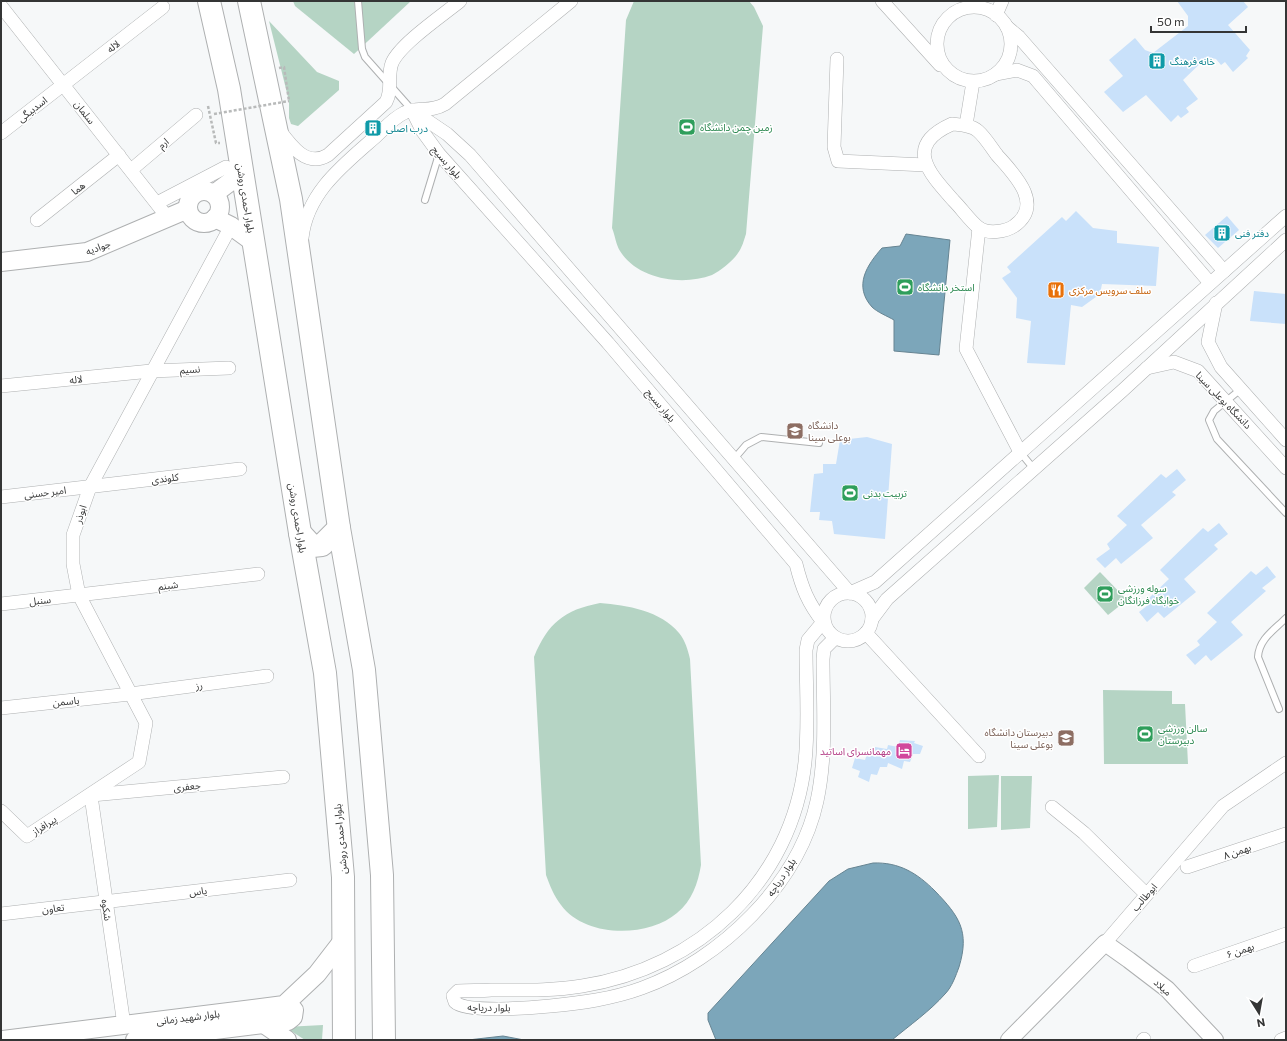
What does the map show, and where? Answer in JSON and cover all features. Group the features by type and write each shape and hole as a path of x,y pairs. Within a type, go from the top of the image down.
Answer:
{"highway":[{"name":"بلوار احمدی روشن","path":"209,1 229,89 234,168 253,242 300,533 325,673 343,877 344,1040"},
{"path":"249,1 291,199 339,528 364,670 382,875 384,1040"},
{"path":"300,533 312,546 322,545 339,528"}],"main road":[{"path":"214,194 230,182 234,168"},
{"path":"207,191 214,194 220,206 219,212 215,218 202,223 191,216 188,209 189,202 193,196 199,192 207,191"},
{"name":"جوادیه","path":"1,262 87,252 188,209"},
{"path":"215,218 231,226 253,242"},
{"path":"284,1005 317,974 344,939"},
{"name":"بلوار شهید زمانی","path":"4,1040 284,1005 290,1006 294,1010 293,1018 288,1021 135,1040"},
{"path":"264,1024 287,1040"}],"street":[{"path":"276,126 299,153 310,159 320,159 328,155 386,102 390,92 392,63 402,48 460,1"},
{"path":"302,268 303,228 311,205 329,180 400,115 412,110 433,110 446,104 571,1"},
{"path":"882,1 942,67 960,79 973,82 985,80 997,74 1017,70 1033,76 1210,283"},
{"path":"949,72 942,63 938,52 937,39 941,28 948,18 969,1"},
{"path":"996,15 1002,1"},
{"name":"سلمان","path":"1,6 168,218"},
{"name":"لاله","path":"63,85 163,7"},
{"path":"958,11 978,8 996,15 1019,37 1224,271"},
{"path":"997,74 1005,64 1010,53 1011,40 1007,27"},
{"path":"836,59 834,147 838,162 926,165"},
{"path":"966,125 973,82"},
{"name":"اسدبیگی","path":"1,134 63,85"},
{"name":"بلوار بسیج","path":"412,110 423,132 439,154 608,343 796,564 800,583 810,605 823,622"},
{"name":"بلوار بسیج","path":"412,110 447,134 470,155 850,593"},
{"name":"ارم","path":"131,170 196,115"},
{"path":"952,124 966,125 978,131 1021,183 1026,194 1027,204 1023,216 1014,226 999,232 979,228 934,178 926,165 924,156 926,147 937,131 952,124"},
{"name":"هما","path":"37,220 119,155"},
{"path":"157,203 234,168"},
{"path":"850,593 875,582 1286,216"},
{"name":"ابوذر","path":"91,796 139,762 146,723 79,596 73,564 73,535 90,487 151,371 231,226"},
{"path":"979,228 966,349 1020,452"},
{"path":"872,619 872,612 864,599 850,593 843,593 830,600 825,607 823,622 835,638 852,641 859,639 866,634 872,619 887,599 1147,368 1286,240"},
{"name":"دانشگاه بوعلی سینا","path":"1216,303 1208,342 1221,367 1286,440"},
{"name":"دانشگاه بوعلی سینا","path":"1147,368 1174,362 1198,371 1286,468"},
{"name":"نسیم","path":"151,371 229,368"},
{"name":"لاله","path":"1,386 151,371"},
{"name":"کلوندی","path":"90,487 240,469"},
{"name":"امیر حسنی","path":"1,497 90,487"},
{"name":"شبنم","path":"79,596 258,574"},
{"name":"سنبل","path":"1,604 79,596"},
{"name":"بلوار دریاچه","path":"823,622 808,640 806,650 807,746 803,780 794,812 773,863 753,891 736,909 694,944 667,960 642,971 581,986 521,990 458,991 453,996 455,1002 462,1007 470,1008 538,1007 576,1004 626,993 662,980 683,969 717,946 749,919 768,897 789,867 806,835 813,816 820,783 824,746 822,659 824,649 835,638"},
{"path":"866,634 979,756"},
{"name":"رز","path":"130,694 267,676"},
{"name":"یاسمن","path":"1,708 130,694"},
{"name":"ابوطالب","path":"1009,1040 1105,943 1223,806 1286,763"},
{"name":"جعفری","path":"91,796 283,776"},
{"name":"پیرافراز","path":"1,811 28,836 91,796"},
{"name":"شکوه","path":"91,796 124,1025"},
{"path":"1052,807 1084,833 1146,894"},
{"name":"بهمن ۸","path":"1187,867 1286,834"},
{"name":"یاس","path":"106,902 290,880"},
{"name":"تعاون","path":"1,914 106,902"},
{"name":"بهمن ۶","path":"1194,966 1286,934"},
{"name":"میلاد","path":"1105,943 1167,989 1215,1040"},
{"path":"1281,1040 1286,1038"}],"lane":[{"path":"358,1 364,54 369,63 412,110"},
{"path":"425,200 439,154"},
{"path":"1241,389 1214,412 1209,420 1212,430 1217,439 1286,513"},
{"path":"734,460 746,445 761,437 819,443"},
{"path":"1020,452 1034,468"},
{"path":"1279,709 1258,657 1262,641 1286,618"}],"path":[{"path":"214,114 289,101 284,67"},
{"path":"208,106 216,143 219,142 234,168"}],"green space":[{"path":"293,1 411,1 354,54 295,6"},
{"name":"زمین چمن دانشگاه","path":"634,1 749,1 754,7 763,26 746,234 741,249 736,256 726,266 712,275 688,280 662,278 638,269 628,261 617,246 612,228 626,20"},
{"path":"269,21 317,72 339,81 339,90 298,126 291,124 289,118 289,101"},
{"name":"سوله ورزشی خوابگاه فرزانگان","path":"1100,572 1127,600 1108,615 1084,588"},
{"path":"600,603 621,605 643,610 663,619 672,625 679,633 686,645 690,659 701,865 700,872 694,891 687,903 677,913 665,921 650,927 634,930 617,931 601,929 585,924 572,916 556,898 546,875 534,657 545,635 559,620 576,610"},
{"name":"سالن ورزشی دبیرستان","path":"1103,690 1172,691 1172,704 1185,704 1188,764 1104,764"},
{"path":"999,775 997,827 968,829 968,776"},
{"path":"1001,776 1032,776 1030,828 1001,830"},
{"path":"323,1025 322,1040 305,1040 285,1027"}],"water":[{"name":"استخر دانشگاه","path":"906,234 950,240 939,355 894,351 894,320 872,307 866,299 863,291 864,276 871,261 882,248 900,246"},
{"path":"873,863 891,864 914,874 935,891 956,917 963,934 962,954 955,977 950,988 945,994 892,1040 716,1040 708,1020 708,1013 829,881 848,869"},
{"path":"503,1036 524,1040 468,1040"}],"building":[{"name":"خانه فرهنگ","path":"1177,1 1243,1 1248,7 1228,25 1250,50 1246,56 1248,58 1233,72 1225,62 1221,65 1216,59 1207,57 1183,80 1198,99 1186,108 1189,112 1181,118 1178,115 1171,122 1146,95 1123,112 1104,92 1123,76 1109,60 1135,38 1145,50 1153,53 1188,26 1188,16"},
{"name":"سلف سرویس مرکزی","path":"1076,211 1093,228 1117,231 1117,243 1159,247 1156,286 1102,284 1100,294 1082,307 1071,305 1065,365 1027,363 1031,321 1016,318 1017,298 1002,278 1011,272 1007,267 1062,217 1066,221"},
{"name":"دفتر فنی","path":"1227,216 1239,230 1218,248 1205,235"},
{"path":"1254,291 1286,294 1286,324 1250,321"},
{"name":"تربیت بدنی","path":"867,437 892,444 885,539 834,534 832,521 819,520 820,512 810,512 814,474 823,473 823,464 836,464 840,440"},
{"path":"1177,469 1186,480 1172,492 1176,495 1141,525 1153,538 1121,564 1116,558 1105,568 1096,559 1110,549 1107,544 1127,525 1117,516 1161,474 1166,478"},
{"path":"1219,523 1228,534 1214,545 1218,549 1184,579 1196,592 1164,618 1158,612 1147,622 1139,612 1152,602 1149,598 1169,579 1160,570 1203,528 1208,532"},
{"path":"1267,566 1276,577 1262,588 1266,591 1231,622 1243,635 1211,661 1206,655 1195,665 1186,655 1200,645 1197,641 1217,622 1207,613 1251,571 1256,575"},
{"path":"900,740 915,741 914,743 923,746 920,754 913,754 910,762 904,761 902,769 888,763 887,767 880,767 877,775 871,774 869,782 858,777 860,771 852,768 855,758 865,760 867,754 873,754 875,747 887,749 888,745 898,747"}],"place":[{"name":"خانه فرهنگ","path":"1157,61"},
{"name":"زمین چمن دانشگاه","path":"687,127"},
{"name":"درب اصلی","path":"373,128"},
{"name":"دفتر فنی","path":"1222,233"},
{"name":"استخر دانشگاه","path":"905,287"},
{"name":"سلف سرویس مرکزی","path":"1056,290"},
{"name":"دانشگاه بوعلی سینا","path":"795,431"},
{"name":"تربیت بدنی","path":"850,493"},
{"name":"سوله ورزشی خوابگاه فرزانگان","path":"1105,594"},
{"name":"سالن ورزشی دبیرستان","path":"1145,734"},
{"name":"دبیرستان دانشگاه بوعلی سینا","path":"1066,738"},
{"name":"مهمانسرای اساتید","path":"904,751"}]}
